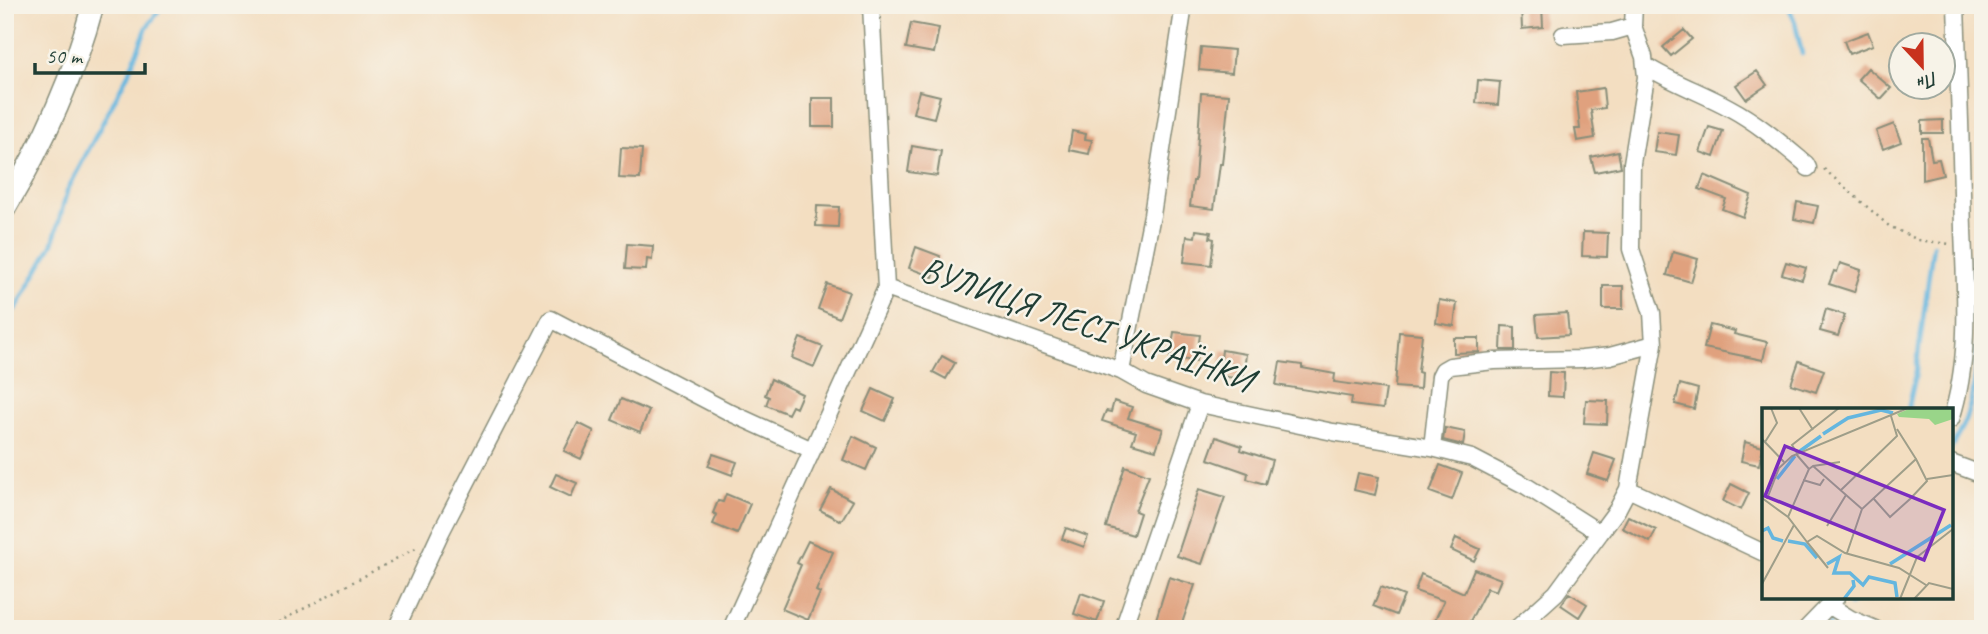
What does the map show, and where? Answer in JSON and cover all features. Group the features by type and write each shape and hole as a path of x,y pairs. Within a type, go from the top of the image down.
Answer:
{"main road":[{"path":"5,208 39,143 67,80 93,5"}],"street":[{"path":"731,629 886,288 872,5"},
{"path":"1121,371 1152,215 1184,5"},
{"path":"1516,629 1556,593 1617,510 1629,489 1654,344 1652,313 1630,249 1632,163 1646,66 1633,26 1634,5"},
{"path":"1953,413 1962,365 1965,306 1956,5"},
{"path":"1563,35 1612,33 1633,26"},
{"path":"1646,66 1730,108 1816,169"},
{"name":"ВУЛИЦЯ ЛЕСІ УКРАЇНКИ","path":"886,288 1121,371 1146,385 1200,404 1472,458 1526,486 1600,533"},
{"path":"396,629 429,556 551,319 731,413 812,450"},
{"path":"1432,448 1440,376 1443,370 1450,366 1494,361 1610,356 1654,344"},
{"path":"1123,629 1200,404"},
{"path":"1953,464 1983,475"},
{"path":"1629,489 1762,552"},
{"path":"1806,629 1833,602 1851,619 1875,629"}],"path":[{"path":"1816,169 1903,234 1918,240 1963,246"},
{"path":"266,629 416,548"}],"building":[{"path":"1521,5 1542,5 1543,27 1522,29"},
{"path":"911,23 939,28 934,53 906,48"},
{"path":"1684,30 1692,39 1671,56 1663,47"},
{"path":"1868,32 1873,45 1849,54 1844,41"},
{"path":"1201,47 1234,50 1232,73 1199,70"},
{"path":"1868,68 1886,84 1886,94 1881,99 1858,79"},
{"path":"1757,71 1767,85 1746,99 1736,85"},
{"path":"1478,80 1500,82 1498,105 1476,103"},
{"path":"1603,88 1605,108 1591,110 1595,138 1577,141 1575,129 1580,129 1576,92"},
{"path":"919,91 940,96 934,118 913,113"},
{"path":"1201,93 1229,95 1214,209 1190,206 1195,181"},
{"path":"812,98 834,98 834,127 812,127"},
{"path":"1943,120 1943,133 1922,133 1922,121"},
{"path":"1894,124 1901,142 1883,149 1876,131"},
{"path":"1709,127 1723,131 1714,157 1700,152"},
{"path":"1072,131 1086,134 1085,139 1092,140 1089,154 1069,150"},
{"path":"1657,132 1679,135 1676,155 1654,152"},
{"path":"1922,138 1928,138 1932,160 1939,159 1943,175 1922,180"},
{"path":"912,146 941,151 937,176 908,172"},
{"path":"621,148 642,149 640,179 619,178"},
{"path":"1618,151 1621,167 1595,172 1591,157"},
{"path":"1704,175 1751,195 1743,217 1722,209 1726,199 1699,189"},
{"path":"1797,202 1818,206 1814,223 1794,219"},
{"path":"817,206 839,207 838,227 816,226"},
{"path":"1196,230 1211,232 1210,238 1214,239 1211,265 1184,262 1187,236 1195,237"},
{"path":"1583,232 1608,233 1607,257 1582,256"},
{"path":"627,244 653,246 652,260 647,259 646,270 625,269"},
{"path":"916,247 940,256 933,277 909,268"},
{"path":"1673,252 1698,259 1691,282 1667,275"},
{"path":"1786,262 1806,268 1802,280 1782,274"},
{"path":"1840,263 1861,270 1854,292 1829,284"},
{"path":"827,284 849,292 839,318 818,309"},
{"path":"1603,286 1623,286 1623,309 1603,309"},
{"path":"1439,300 1457,303 1454,326 1436,323"},
{"path":"1826,309 1845,315 1838,336 1820,331"},
{"path":"1567,313 1569,335 1538,337 1536,315"},
{"path":"1710,325 1767,342 1763,360 1704,348"},
{"path":"1502,326 1515,327 1515,350 1501,350"},
{"path":"1174,332 1200,335 1196,361 1170,358"},
{"path":"1399,332 1422,334 1418,372 1421,373 1420,389 1395,387"},
{"path":"800,338 823,347 814,367 792,358"},
{"path":"1454,338 1479,338 1479,352 1454,353"},
{"path":"1222,350 1246,354 1243,379 1219,376"},
{"path":"942,356 955,363 946,379 933,372"},
{"path":"1799,361 1824,370 1816,392 1791,384"},
{"path":"1280,362 1335,374 1334,382 1386,389 1383,409 1351,405 1352,397 1276,385"},
{"path":"1549,372 1564,373 1563,397 1548,396"},
{"path":"771,379 802,394 796,408 792,406 788,414 766,405 769,397 765,395"},
{"path":"1680,384 1698,389 1694,409 1675,404"},
{"path":"873,389 895,399 885,421 863,411"},
{"path":"621,399 649,411 640,432 612,420"},
{"path":"1586,400 1608,401 1607,424 1584,423"},
{"path":"1114,401 1132,407 1128,418 1163,429 1156,450 1132,443 1136,432 1102,421 1106,411 1111,412"},
{"path":"578,423 594,431 581,459 564,451"},
{"path":"1445,428 1465,432 1463,445 1443,440"},
{"path":"853,436 876,447 866,470 843,460"},
{"path":"1216,437 1242,446 1241,450 1272,460 1265,484 1247,479 1248,473 1208,459"},
{"path":"1745,442 1762,447 1759,465 1741,461"},
{"path":"1594,453 1616,460 1608,481 1587,474"},
{"path":"713,454 737,462 732,475 708,466"},
{"path":"1440,465 1462,473 1452,500 1430,492"},
{"path":"1125,466 1149,475 1135,511 1140,513 1133,535 1106,527"},
{"path":"1358,473 1379,477 1375,495 1354,490"},
{"path":"556,474 577,483 571,497 550,487"},
{"path":"1731,484 1749,493 1741,510 1723,501"},
{"path":"831,489 853,501 841,521 820,510"},
{"path":"1199,489 1225,497 1202,564 1177,556"},
{"path":"726,494 750,504 737,534 713,524 717,515 713,513 718,501 723,502"},
{"path":"1628,516 1656,530 1650,542 1622,528"},
{"path":"1066,528 1088,536 1084,547 1062,539"},
{"path":"1456,538 1480,549 1474,561 1451,550"},
{"path":"808,541 833,552 816,591 820,593 808,620 782,609 801,565 797,563"},
{"path":"1474,569 1501,579 1496,591 1487,588 1466,629 1439,629 1432,626 1444,601 1415,591 1421,574 1464,593"},
{"path":"1169,577 1195,585 1180,629 1153,629"},
{"path":"1381,587 1404,596 1396,615 1373,606"},
{"path":"1081,593 1104,601 1097,622 1074,614"},
{"path":"1569,593 1587,604 1579,617 1561,605"}],"waterway":[{"path":"5,320 17,307 53,243 67,191 129,72 147,27 163,5"},
{"path":"1788,5 1802,54"},
{"path":"1908,408 1933,245"},
{"path":"1974,280 1972,254 1983,255"},
{"path":"1953,444 1967,415 1974,385 1978,317"},
{"path":"1850,605 1854,599"},
{"path":"1824,629 1834,619"}]}
